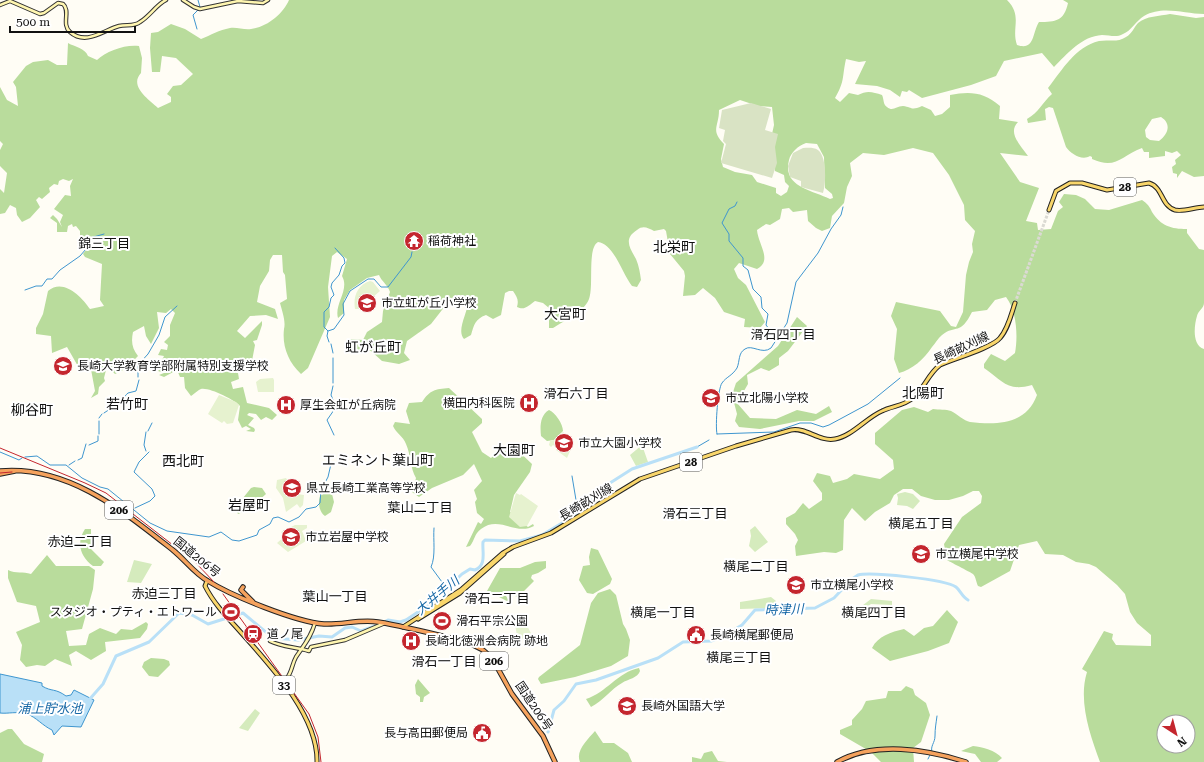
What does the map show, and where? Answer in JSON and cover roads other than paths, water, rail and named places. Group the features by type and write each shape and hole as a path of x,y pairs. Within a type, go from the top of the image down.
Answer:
{"highway":[{"name":"国道206号","path":"0,472 28,470 49,475 102,498 175,552 207,581 242,598 315,623 334,624 362,621 378,622 467,642 486,653 498,667 520,708 543,736 555,762"},
{"path":"233,594 242,588"},
{"path":"242,588 240,593 242,598"},
{"path":"242,588 253,602"},
{"path":"837,762 849,756 881,750 918,751 966,762"}],"main road":[{"path":"0,5 10,1 40,14 58,3 63,4 66,9 66,25 68,30 78,37 90,37 121,26 136,24 166,0"},
{"path":"183,0 198,9 238,1 263,3 268,0"},
{"name":"28","path":"1049,210 1056,191 1064,186 1078,182 1107,190 1149,183 1158,188 1166,203 1172,209 1179,210 1204,207"},
{"name":"長崎畝刈線","path":"403,628 460,593 510,550 548,536 641,480 749,442 798,430 824,439 836,439 847,434 880,411 911,400 933,370 940,365 989,345 1000,338 1007,326 1015,303"},
{"name":"33","path":"207,581 206,586 208,592 225,615 284,680 305,714 315,741 317,762"},
{"path":"284,680 309,640 315,623"},
{"path":"270,641 280,645 309,651 311,647 345,640 385,624"}],"water":[{"name":"浦上貯水池","path":"0,674 42,683 42,686 66,696 71,695 74,690 94,700 81,727 62,726 54,735 52,730 27,714 0,713"}],"waterway":[{"path":"198,0 200,7"},
{"path":"197,29 193,15 198,10"},
{"path":"737,202 735,206 729,209 722,223 729,234 729,241 743,258 743,266 748,270 753,289 761,297 762,308 768,314 766,325 776,338"},
{"path":"717,434 717,407 722,383 737,368 740,355 745,349 751,348 768,350 771,348 787,323 796,282 818,253 831,229 841,215 843,207"},
{"path":"25,290 36,286 42,286 47,279 52,279 60,270 80,256 86,249 85,247 90,238 104,234"},
{"path":"329,342 327,336 328,331 324,327 324,312 329,307 331,298 334,295 331,287 332,283 339,275 342,266 345,263 344,258 335,248"},
{"path":"328,331 334,329 344,315 343,304 350,291 368,279 374,279 381,287 388,287 411,257 412,252"},
{"path":"138,377 138,365 148,354 159,335 165,317 177,306"},
{"path":"331,344 333,353"},
{"path":"333,358 333,383"},
{"path":"717,434 774,432 800,423 811,423 823,427 868,404 900,378"},
{"path":"104,413 113,407 115,403 121,401 128,393 136,391 139,380"},
{"path":"333,386 331,395 334,402 334,410 327,420 334,435"},
{"path":"99,418 102,414"},
{"path":"99,421 99,434"},
{"path":"148,431 152,423"},
{"path":"146,432 144,445 146,451"},
{"path":"89,445 98,441 98,436"},
{"path":"697,447 709,440"},
{"path":"78,460 82,458 86,444"},
{"name":"大井手川","path":"382,623 388,620 400,622 406,620 433,602 462,574 470,569 475,570 479,568 483,562 483,542 485,540 520,541 542,535 567,520 589,503 610,483 632,469 697,447"},
{"path":"0,452 19,460 22,458"},
{"path":"135,508 150,501 155,496 152,489 134,472 139,462 149,452"},
{"path":"25,457 37,456 50,465 66,465 82,478 100,487 108,489 150,523 167,531 209,537 221,532 232,540 239,541 257,535 259,530 270,524 273,518 278,517 289,522 299,517 306,509 316,507 320,503 321,490 328,477 331,464"},
{"path":"69,465 75,461"},
{"path":"572,476 578,512"},
{"path":"434,528 434,553 431,567 442,582 454,582"},
{"name":"時津川","path":"548,732 554,710 564,701 576,684 596,680 658,658 683,642 711,641 722,637 742,625 755,610 815,608 834,598 852,579 858,575 892,575 938,581 956,587 968,600"},
{"name":"大井手川","path":"88,701 103,684 116,656 149,642 179,613 192,615 208,624 243,613 273,638 298,640 319,636 332,637 345,628 352,627 361,631 375,626"},
{"path":"932,752 937,716"},
{"path":"928,759 930,755"}],"tunnel":[{"path":"1015,303 1049,210"}],"tram line":[{"path":"0,473 12,472"}],"railway":[{"path":"0,448 106,493 196,563 214,582"},
{"path":"223,594 309,714 318,737 321,762"}],"place":[{"name":"稲荷神社","path":"414,241"},
{"name":"市立虹が丘小学校","path":"367,303"},
{"name":"長崎大学教育学部附属特別支援学校","path":"63,366"},
{"name":"市立北陽小学校","path":"711,398"},
{"name":"横田内科医院","path":"529,403"},
{"name":"厚生会虹が丘病院","path":"286,405"},
{"name":"市立大園小学校","path":"564,443"},
{"name":"県立長崎工業高等学校","path":"292,488"},
{"name":"市立岩屋中学校","path":"291,537"},
{"name":"市立横尾中学校","path":"921,554"},
{"name":"市立横尾小学校","path":"796,585"},
{"name":"スタジオ・プティ・エトワール","path":"231,612"},
{"name":"滑石平宗公園","path":"442,621"},
{"name":"道ノ尾","path":"253,634"},
{"name":"長崎横尾郵便局","path":"696,635"},
{"name":"長崎北徳洲会病院 跡地","path":"411,641"},
{"name":"長崎外国語大学","path":"627,706"},
{"name":"長与高田郵便局","path":"482,733"}],"district":[{"name":"錦三丁目","path":"104,243"},
{"name":"北栄町","path":"674,247"},
{"name":"大宮町","path":"565,314"},
{"name":"滑石四丁目","path":"783,334"},
{"name":"虹が丘町","path":"373,347"},
{"name":"滑石六丁目","path":"576,393"},
{"name":"北陽町","path":"923,393"},
{"name":"若竹町","path":"127,404"},
{"name":"柳谷町","path":"32,410"},
{"name":"大園町","path":"514,450"},
{"name":"エミネント葉山町","path":"378,460"},
{"name":"西北町","path":"183,461"},
{"name":"岩屋町","path":"249,505"},
{"name":"葉山二丁目","path":"420,507"},
{"name":"滑石三丁目","path":"695,513"},
{"name":"横尾五丁目","path":"921,523"},
{"name":"赤迫二丁目","path":"80,541"},
{"name":"横尾二丁目","path":"756,566"},
{"name":"赤迫三丁目","path":"164,593"},
{"name":"葉山一丁目","path":"335,596"},
{"name":"滑石二丁目","path":"497,598"},
{"name":"横尾一丁目","path":"663,612"},
{"name":"横尾四丁目","path":"874,612"},
{"name":"横尾三丁目","path":"739,657"},
{"name":"滑石一丁目","path":"444,661"}]}
